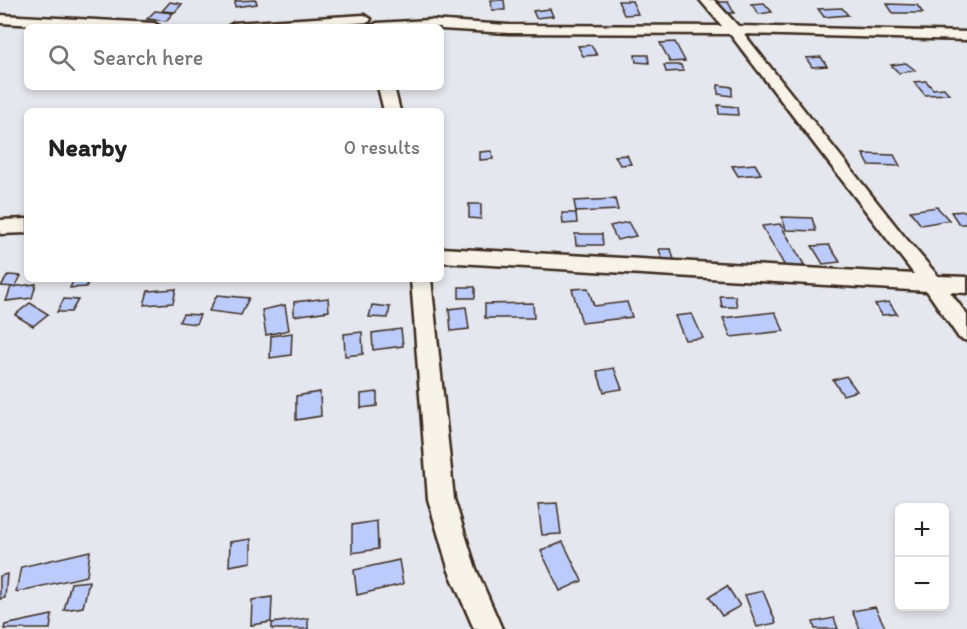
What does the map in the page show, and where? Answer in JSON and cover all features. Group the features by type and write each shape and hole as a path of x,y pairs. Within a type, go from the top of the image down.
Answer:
{"street":[{"path":"708,0 933,284 967,332"},
{"path":"273,24 363,17"},
{"path":"0,19 96,24"},
{"path":"444,25 508,29 733,29 967,36"},
{"path":"387,90 391,108"},
{"path":"0,227 24,226"},
{"path":"444,255 967,285"},
{"path":"421,282 441,499 463,571 488,629"}],"building":[{"path":"256,0 257,4 235,7 235,1"},
{"path":"491,0 504,0 505,10 492,10"},
{"path":"618,1 632,1 638,14 624,15"},
{"path":"170,2 182,4 175,12 162,11"},
{"path":"715,2 728,2 734,13 720,13"},
{"path":"764,3 772,12 759,14 751,4"},
{"path":"887,4 917,5 923,13 893,13"},
{"path":"842,8 848,15 824,17 818,9"},
{"path":"550,9 553,16 536,18 533,11"},
{"path":"155,11 173,13 166,21 147,19"},
{"path":"675,42 685,61 670,62 660,43"},
{"path":"591,45 597,55 583,56 578,46"},
{"path":"635,55 648,55 649,63 636,62"},
{"path":"821,57 827,66 812,67 806,58"},
{"path":"906,63 915,70 899,73 891,65"},
{"path":"664,65 681,65 683,71 666,72"},
{"path":"926,81 933,89 944,88 949,94 925,95 914,82"},
{"path":"718,85 732,87 732,96 718,94"},
{"path":"718,105 737,107 738,115 719,114"},
{"path":"492,151 493,159 480,160 480,152"},
{"path":"863,154 894,155 900,166 869,165"},
{"path":"627,155 631,164 620,165 615,156"},
{"path":"755,164 761,174 738,176 732,166"},
{"path":"615,199 618,210 576,212 574,201"},
{"path":"469,204 481,204 481,219 469,218"},
{"path":"937,207 949,220 921,225 910,211"},
{"path":"966,211 967,224 959,224 951,212"},
{"path":"562,213 576,213 577,223 563,224"},
{"path":"782,217 812,218 816,231 786,230"},
{"path":"628,222 636,236 617,240 610,226"},
{"path":"780,224 805,266 786,268 762,226"},
{"path":"575,234 602,234 603,245 576,245"},
{"path":"829,245 840,262 823,264 812,246"},
{"path":"659,249 671,249 675,263 663,263"},
{"path":"8,275 21,276 15,287 1,286"},
{"path":"73,282 88,282 86,287 70,288"},
{"path":"36,284 32,298 6,301 11,287"},
{"path":"459,287 475,287 475,298 459,298"},
{"path":"588,288 594,306 627,302 632,317 582,323 572,289"},
{"path":"176,289 173,303 144,305 148,291"},
{"path":"217,295 249,298 241,315 209,311"},
{"path":"720,296 735,296 737,307 722,307"},
{"path":"328,298 329,311 294,316 294,302"},
{"path":"64,299 78,300 71,312 57,312"},
{"path":"889,302 897,314 882,315 875,304"},
{"path":"30,303 48,314 33,326 15,315"},
{"path":"533,303 534,318 485,318 485,304"},
{"path":"285,305 289,330 266,335 262,310"},
{"path":"372,305 390,307 388,318 369,317"},
{"path":"466,307 469,329 451,331 449,309"},
{"path":"775,312 784,331 731,337 723,318"},
{"path":"183,314 200,315 196,324 179,322"},
{"path":"692,314 703,338 685,340 675,316"},
{"path":"401,329 403,346 373,350 372,333"},
{"path":"362,332 363,354 345,356 344,334"},
{"path":"292,333 291,355 270,358 271,336"},
{"path":"614,368 622,389 604,392 597,371"},
{"path":"846,376 857,391 843,395 833,380"},
{"path":"320,392 321,416 296,420 296,396"},
{"path":"377,392 377,406 361,408 361,394"},
{"path":"557,503 561,534 542,535 538,504"},
{"path":"377,521 378,549 352,553 352,525"},
{"path":"251,539 251,562 229,566 230,542"},
{"path":"563,542 582,581 560,591 541,551"},
{"path":"90,551 87,576 16,592 21,567"},
{"path":"399,560 403,584 357,595 354,570"},
{"path":"7,574 5,598 0,599 0,576"},
{"path":"89,581 83,607 64,610 71,583"},
{"path":"727,586 740,606 722,616 709,597"},
{"path":"763,591 776,623 757,627 745,595"},
{"path":"272,597 271,622 251,625 252,600"},
{"path":"875,607 886,629 860,629 852,611"},
{"path":"52,615 50,629 4,629 5,625"},
{"path":"308,618 308,629 272,629 272,623"},
{"path":"834,618 838,629 815,629 813,622"}]}
